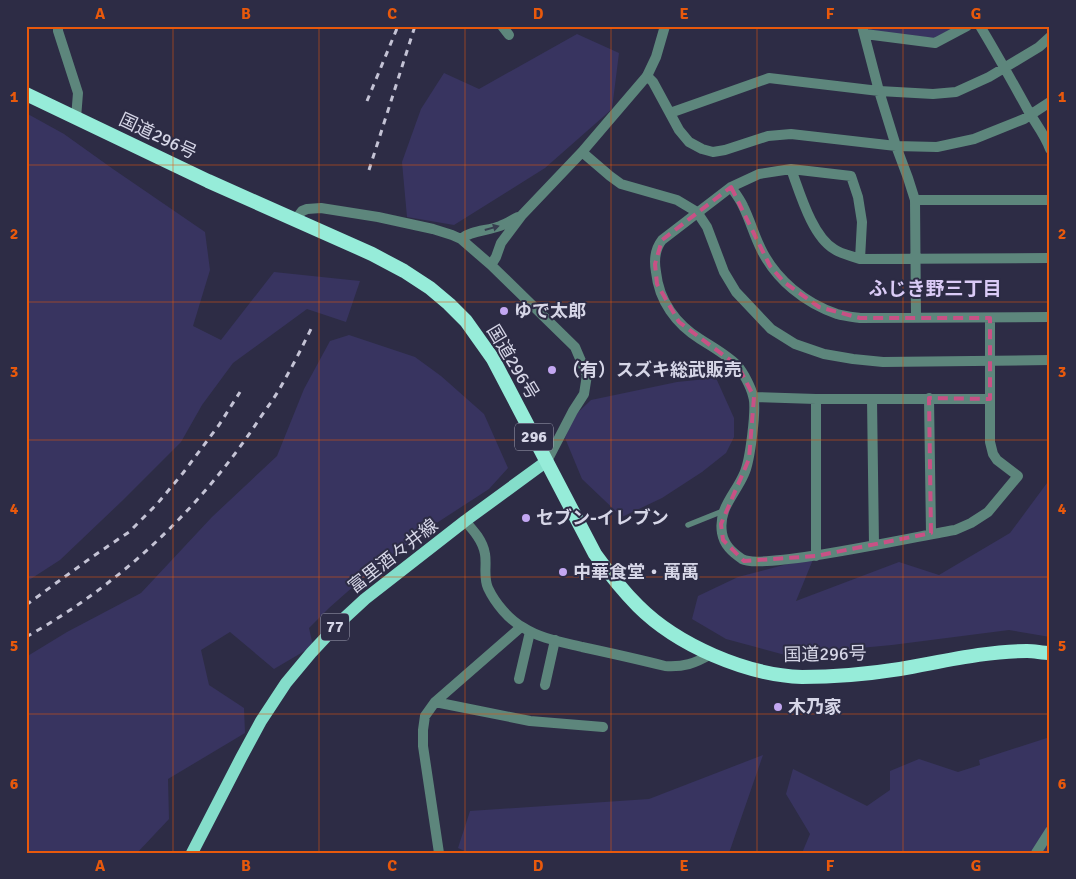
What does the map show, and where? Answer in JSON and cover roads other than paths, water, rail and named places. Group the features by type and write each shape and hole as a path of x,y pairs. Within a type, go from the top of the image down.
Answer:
{"highway":[{"name":"国道296号","path":"26,94 208,181 372,254 404,271 430,288 466,321 493,359 595,554 614,581 661,626 684,640 711,654 750,668 774,674 800,677 843,676 989,654 1027,651 1050,653"}],"main road":[{"name":"富里酒々井線","path":"192,853 261,721 286,683 328,634 365,599 547,461"}],"street":[{"path":"58,26 78,93 76,118"},
{"path":"502,26 509,35"},
{"path":"491,265 501,243 522,215 582,152 647,76 656,57 664,26"},
{"path":"916,318 915,200 879,91 863,30 936,43 967,26"},
{"path":"980,26 1049,143"},
{"path":"670,113 769,78 879,91 932,94 956,92 1005,68 1039,47 1050,37"},
{"path":"647,76 653,82 679,130 690,142 702,149 713,152 768,136 791,134 896,146 937,147 974,140 1024,119 1050,102"},
{"path":"582,152 621,184 677,200 697,212 707,227 724,272 736,292 771,329 795,344 824,354 883,362 1050,360"},
{"path":"791,169 810,220 820,235 833,249 860,259 1050,258"},
{"path":"860,259 862,222 858,197 851,176 791,169 759,174 731,186 662,240 657,247 655,264 657,284 665,303 678,322 738,366 754,397 749,459 744,474 723,511 721,524 723,540 731,550 744,560 757,562 816,556 955,530 971,523 988,512 1018,476 992,454 990,442 990,318"},
{"path":"731,186 743,206 760,248 770,266 784,282 819,307 840,315 860,318 1050,317"},
{"path":"915,200 1050,200"},
{"path":"296,219 302,211 321,208 378,217 452,235 461,239 479,253 574,347 587,375 584,394 547,461"},
{"path":"461,239 470,234 500,226 522,215"},
{"path":"754,397 816,399 990,398"},
{"path":"872,398 874,545"},
{"path":"929,398 931,533"},
{"path":"816,399 816,556"},
{"path":"466,521 482,544 485,555 485,577 488,587 497,602 525,629 555,640 665,666 679,666 698,662 711,654"},
{"path":"519,679 525,629"},
{"path":"439,853 423,738 425,716 435,702 525,629"},
{"path":"545,685 555,640"},
{"path":"435,702 530,721 603,727"},
{"path":"1036,853 1050,831"}],"lane":[{"path":"688,525 723,511"}],"railway":[{"path":"367,101 398,26"},
{"path":"369,170 415,26"},
{"path":"26,637 94,593 126,568 185,513 237,451 270,404 313,325"},
{"path":"26,605 129,532 157,504 183,473 219,425 240,392"}],"place":[{"name":"ゆで太郎","path":"504,311"},
{"name":"（有）スズキ総武販売","path":"552,370"},
{"name":"セブン-イレブン","path":"526,518"},
{"name":"中華食堂・萬萬","path":"563,572"},
{"name":"木乃家","path":"778,707"}],"district":[{"name":"ふじき野三丁目","path":"935,289"}]}
